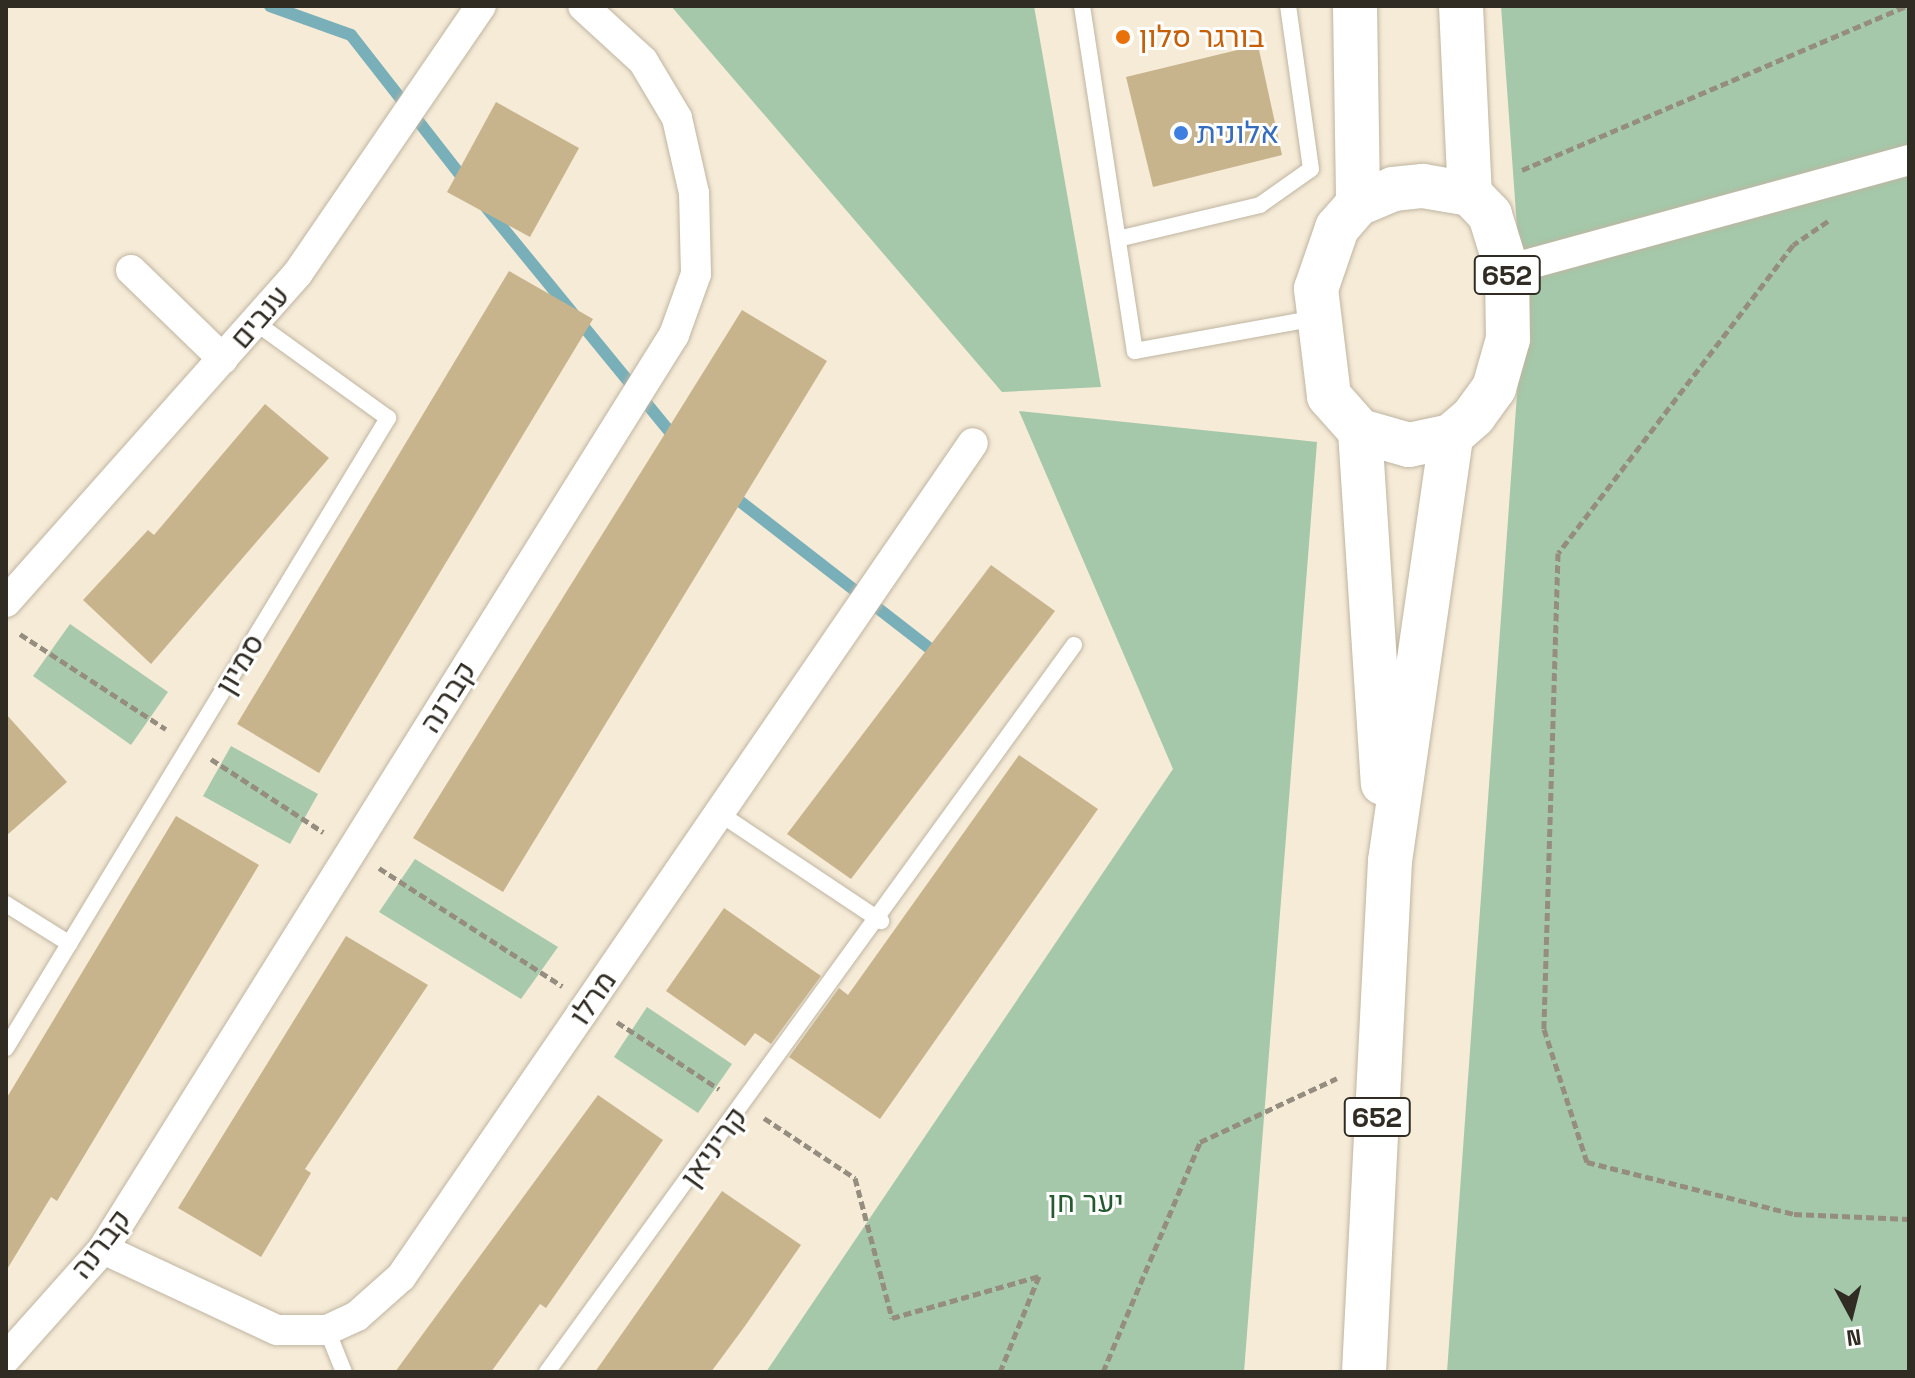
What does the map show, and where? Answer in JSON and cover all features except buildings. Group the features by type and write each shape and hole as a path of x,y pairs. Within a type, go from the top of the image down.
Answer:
{"main road":[{"path":"1355,6 1358,204 1323,261 1316,318 1329,396 1360,431 1409,445 1451,436"},
{"path":"1358,204 1393,189 1470,194 1461,6"},
{"name":"652","path":"1364,1372 1390,861 1451,436 1494,388 1508,339 1507,270 1490,215 1470,194"},
{"name":"652","path":"1360,431 1390,861"}],"street":[{"name":"ענבים","path":"6,602 255,322 386,153 481,6"},
{"name":"קברנה","path":"6,1358 103,1249 674,335 696,274 694,193 677,118 643,61 583,6"},
{"path":"1507,270 1909,160"},
{"path":"131,270 223,359"},
{"name":"מרלו","path":"103,1249 277,1330 327,1330 357,1316 401,1277 973,443"}],"lane":[{"path":"1082,6 1122,238 1135,351 1316,318"},
{"path":"1122,238 1260,205 1311,169 1288,6"},
{"name":"סמיון","path":"6,1048 388,418 255,322"},
{"name":"קריניאן","path":"547,1372 881,921 1074,645"},
{"path":"719,813 881,921"},
{"path":"6,904 70,944"},
{"path":"327,1330 344,1372"}],"path":[{"path":"1522,170 1907,6"},
{"path":"1832,219 1793,245 1558,553 1544,1029 1587,1162 1794,1214 1909,1219"},
{"path":"6,625 855,1178 892,1318 1039,1276 1000,1372"},
{"path":"1103,1372 1200,1142 1341,1076"}],"green space":[{"path":"671,6 1034,6 1101,387 1002,392"},
{"path":"1501,6 1909,6 1909,1372 1447,1372 1523,310"},
{"name":"יער חן","path":"1019,411 1317,442 1244,1372 766,1372 1173,769"},
{"path":"70,624 168,692 131,745 33,676"},
{"path":"231,746 318,794 290,844 203,796"},
{"path":"415,859 558,947 521,999 379,912"},
{"path":"647,1007 732,1064 698,1113 614,1057"}],"waterway":[{"path":"270,6 351,35 466,182"},
{"path":"485,206 676,439"},
{"path":"728,492 941,657"}],"place":[{"name":"בורגר סלון","path":"1123,37"},
{"name":"אלונית","path":"1181,133"}]}
